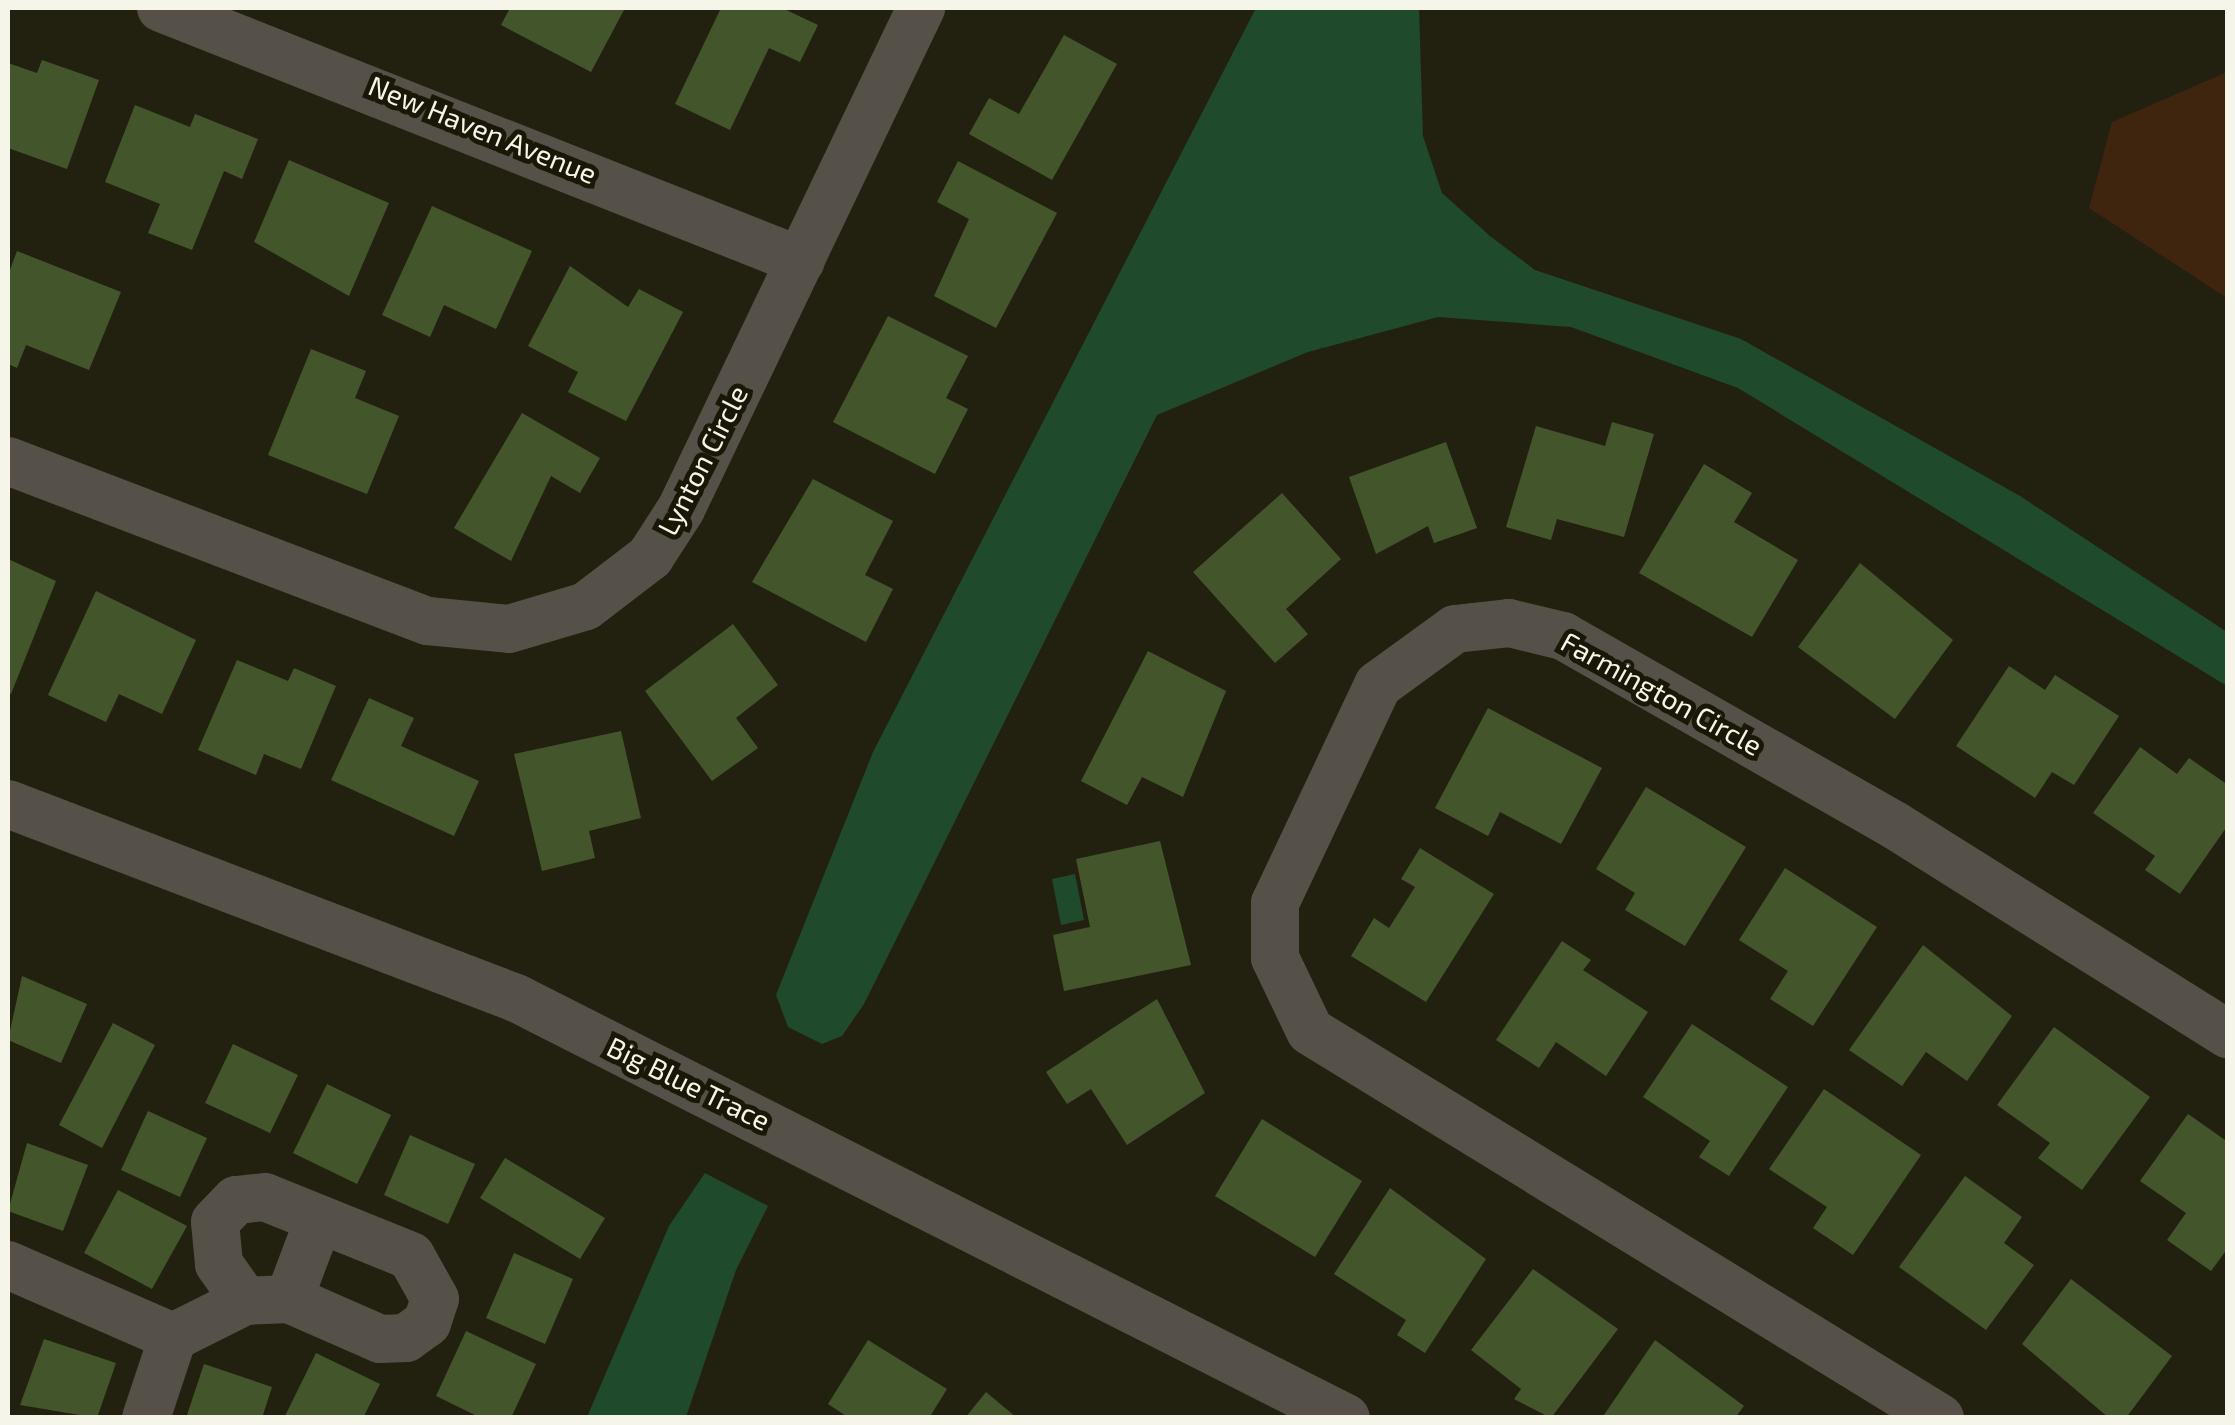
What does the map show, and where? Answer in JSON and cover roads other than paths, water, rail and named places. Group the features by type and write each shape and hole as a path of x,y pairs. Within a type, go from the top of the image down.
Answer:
{"street":[{"name":"New Haven Avenue","path":"161,8 801,261"},
{"name":"Lynton Circle","path":"8,460 428,621 535,624 609,592 666,535 922,8"},
{"name":"Farmington Circle","path":"1940,1418 1310,1031 1275,958 1275,903 1378,684 1455,630 1509,623 1562,636 1896,826 2228,1034"},
{"name":"Big Blue Trace","path":"8,804 516,998 1346,1418"},
{"path":"266,1197 319,1219 411,1256 435,1299 427,1324 380,1340 267,1300 219,1264 215,1222 236,1200 266,1197"},
{"path":"8,1265 174,1337 267,1300 319,1219"},
{"path":"146,1418 174,1337"}]}
